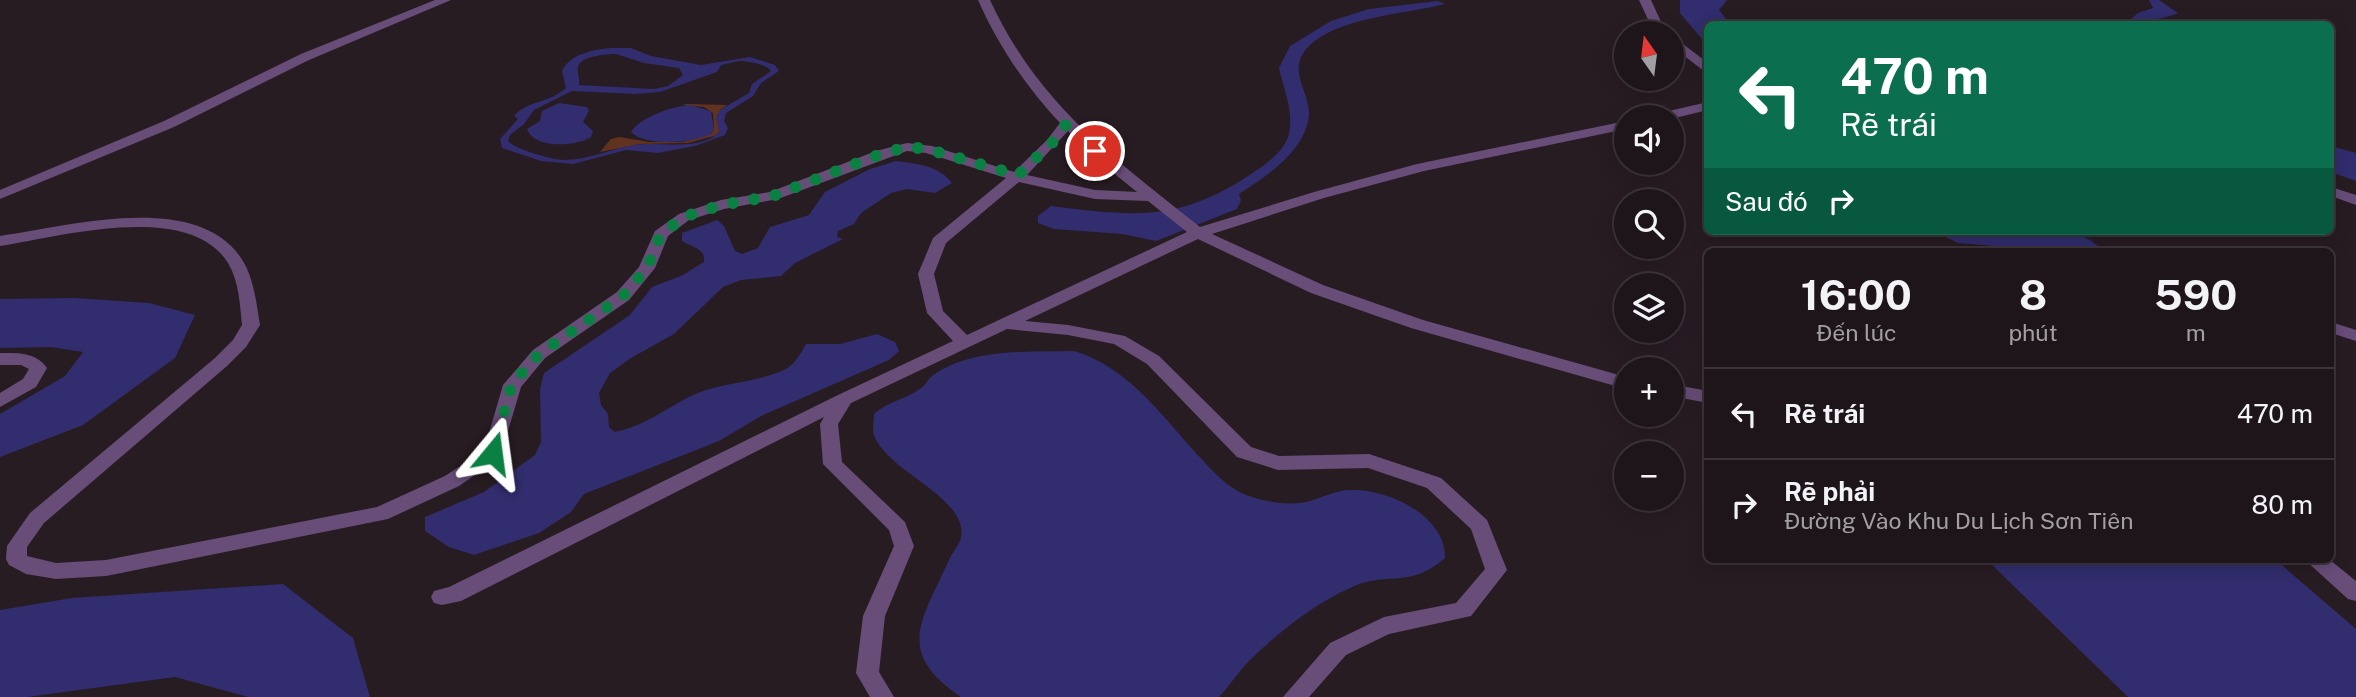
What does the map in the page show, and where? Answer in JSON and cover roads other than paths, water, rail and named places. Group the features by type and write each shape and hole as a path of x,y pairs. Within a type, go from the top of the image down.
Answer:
{"street":[{"path":"0,195 169,124 305,57 445,0"},
{"path":"984,0 1005,43 1051,105 1095,151 1198,233 1342,298 1417,324 1614,380"},
{"path":"1645,0 1655,21"},
{"path":"1684,49 1704,67"},
{"path":"1684,112 1704,107"},
{"path":"964,342 936,313 926,274 939,241 1018,175 1052,143 1068,122"},
{"path":"442,597 453,595 844,399 1198,233 1319,195 1422,167 1614,127"},
{"path":"0,241 133,223 194,229 220,243 233,259 244,281 251,325 240,343 221,362 65,492 37,519 17,546 16,559 26,566 56,571 94,569 381,514 452,481 493,453 512,384 539,354 623,296 647,268 661,234 684,217 721,205 773,196 881,154 907,147 927,149 1090,196 1125,199 1151,196"},
{"path":"2334,192 2356,200"},
{"path":"1004,324 1068,330 1119,340 1153,360 1244,452 1278,463 1369,461 1434,483 1480,526 1496,570 1463,610 1384,626 1338,649 1295,697"},
{"path":"2334,328 2356,336"},
{"path":"0,359 26,360 36,363 38,368 30,383 0,401"},
{"path":"1684,392 1704,396"},
{"path":"844,399 830,424 833,464 898,527 904,546 874,616 867,673 882,697"},
{"path":"2320,563 2356,593"}]}
